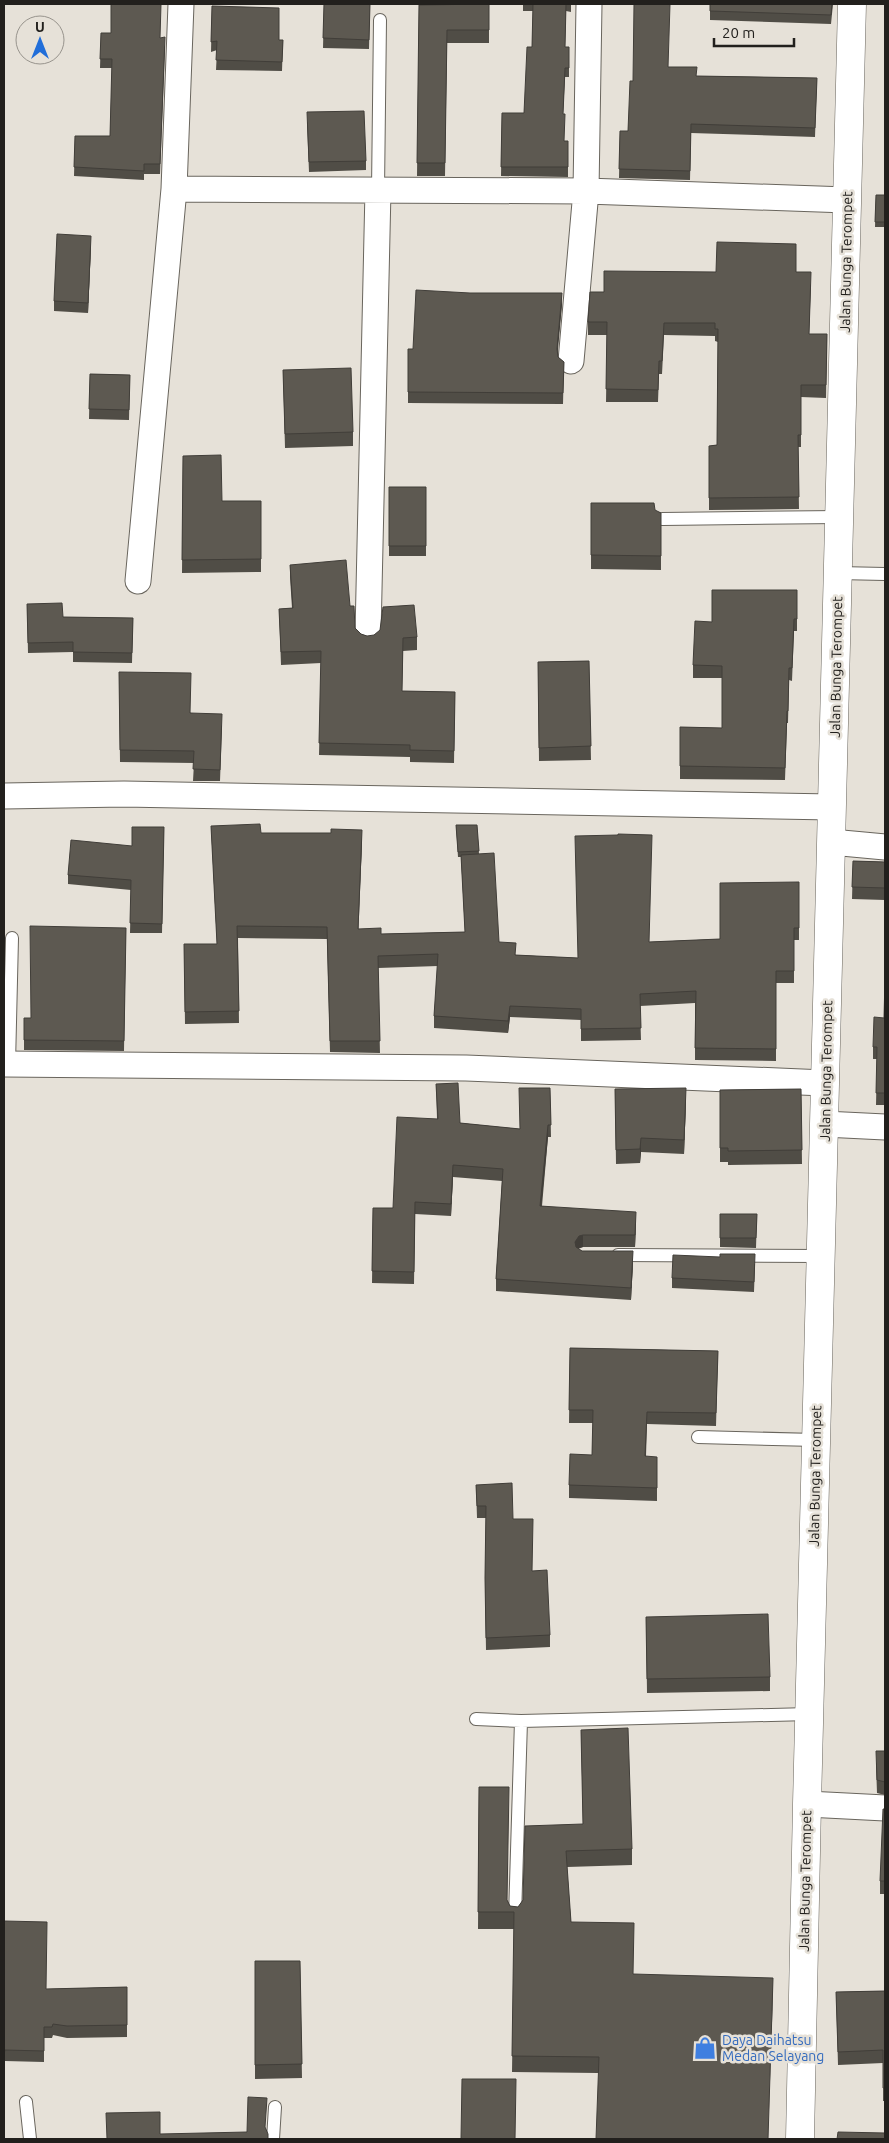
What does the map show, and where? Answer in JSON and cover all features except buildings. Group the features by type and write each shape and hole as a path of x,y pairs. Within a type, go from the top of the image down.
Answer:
{"street":[{"path":"138,581 174,189 181,4"},
{"path":"570,361 586,191 590,4"},
{"name":"Jalan Bunga Terompet","path":"800,2139 852,4"},
{"path":"174,189 586,191 847,200"},
{"path":"368,634 378,190"},
{"path":"4,796 124,794 832,807"},
{"path":"831,842 885,847"},
{"path":"6,1064 466,1068 825,1083"},
{"path":"824,1124 885,1127"},
{"path":"807,1804 885,1808"}],"lane":[{"path":"378,190 380,20"},
{"path":"662,518 839,517"},
{"path":"838,573 885,574"},
{"path":"6,1064 12,938"},
{"path":"603,1255 821,1256"},
{"path":"698,1437 816,1440"},
{"path":"476,1719 521,1722 809,1714"},
{"path":"515,1916 521,1722"},
{"path":"26,2102 30,2139"},
{"path":"273,2139 275,2107"}],"place":[{"name":"Daya Daihatsu Medan Selayang","path":"705,2048"}]}
